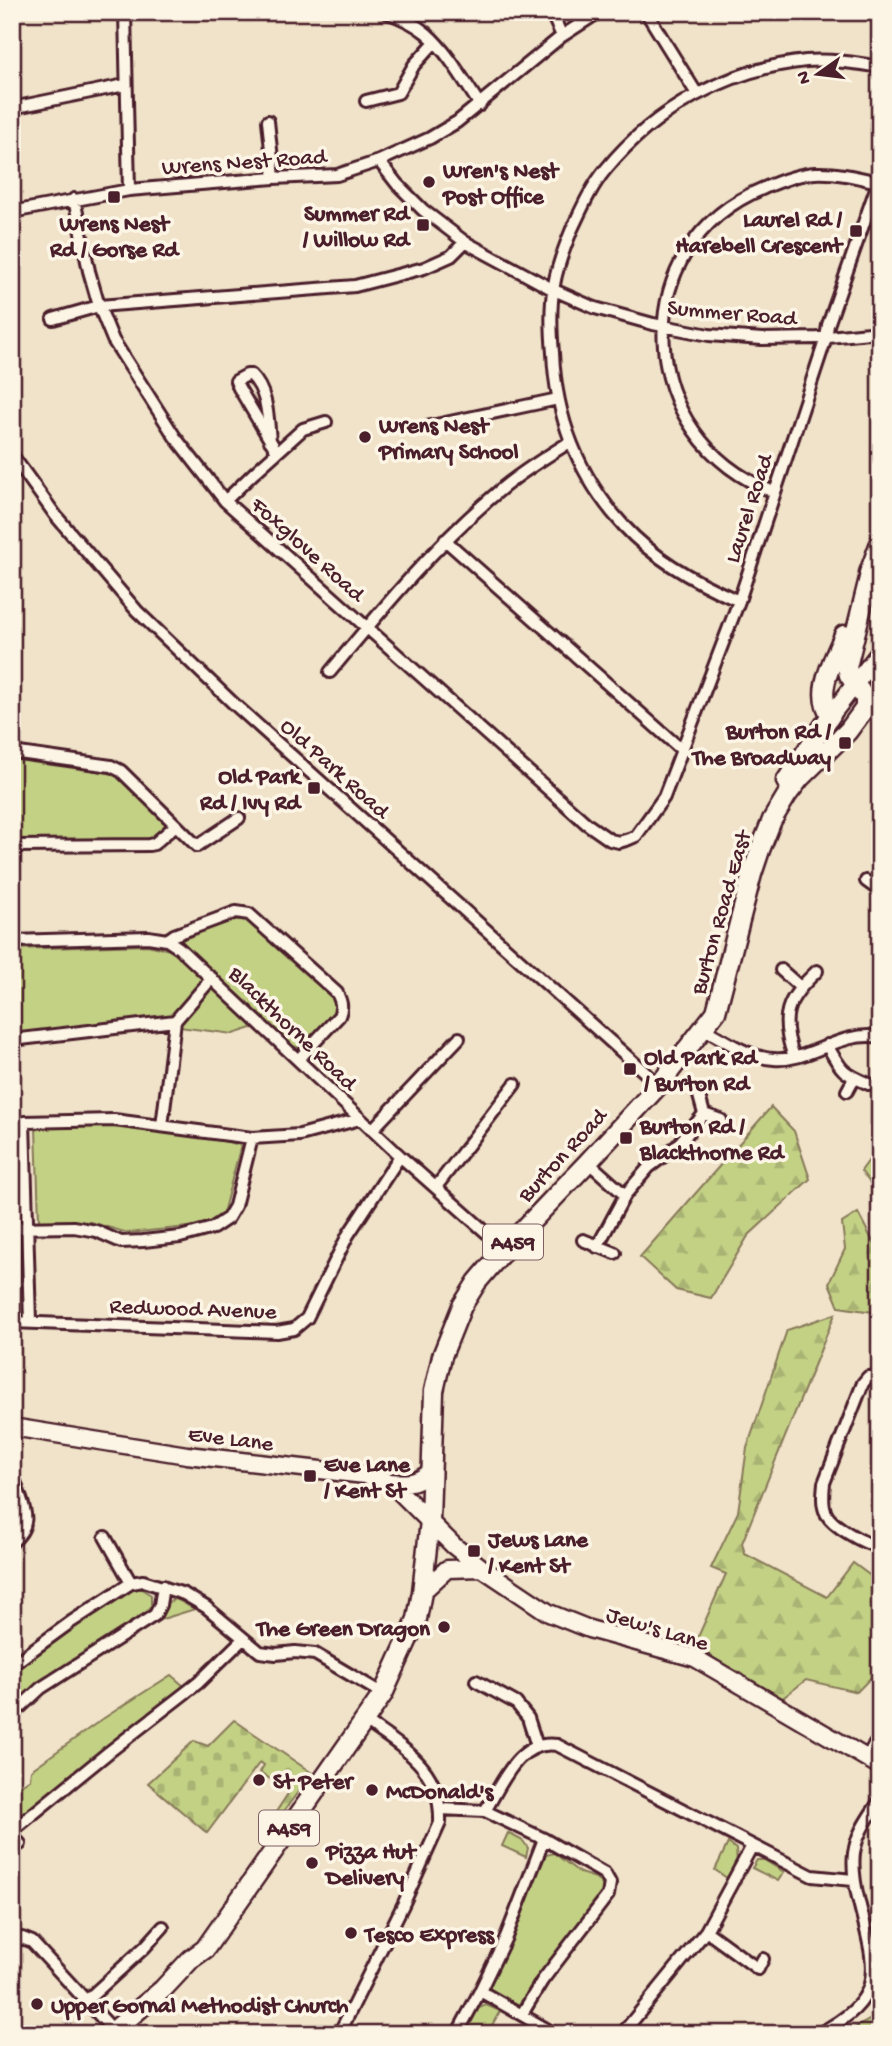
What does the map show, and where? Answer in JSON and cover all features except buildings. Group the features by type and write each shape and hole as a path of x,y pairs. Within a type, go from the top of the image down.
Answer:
{"main road":[{"path":"831,715 823,695 827,678 880,543"},
{"path":"861,713 865,698 849,675 847,667 873,562"},
{"path":"831,715 878,656"},
{"path":"861,713 880,687"},
{"path":"831,715 861,713"},
{"name":"Burton Road East","path":"704,1029 716,1012 752,874 772,820 800,778 848,732 861,713"},
{"name":"Burton Road East","path":"704,1029 705,1008 735,897 758,832 779,792 831,715"},
{"name":"Burton Road","path":"430,1521 434,1391 442,1356 462,1306 477,1282 505,1249 589,1163 659,1085 704,1029"},
{"name":"Eve Lane","path":"12,1427 187,1455 365,1475 390,1482"},
{"path":"390,1482 411,1483 423,1479 432,1470"},
{"path":"390,1482 430,1521"},
{"name":"Jew's Lane","path":"430,1521 454,1546 482,1568 549,1613 589,1629 695,1658 873,1763"},
{"name":"A459","path":"111,2032 163,1989 191,1959 205,1949 383,1694 417,1619 430,1521"},
{"path":"422,1592 447,1569 482,1568"}],"street":[{"path":"125,12 129,190"},
{"path":"386,12 426,33 450,60 480,105"},
{"path":"551,12 562,36"},
{"name":"Wrens Nest Road","path":"12,212 129,190 337,175 379,161 430,138 457,122 562,36 599,12"},
{"path":"646,12 697,94"},
{"path":"366,101 398,93 414,65 434,43"},
{"path":"739,601 698,583 650,550 624,527 587,475 570,442 558,399 551,324 554,290 567,242 584,203 605,170 660,116 697,94 742,75 765,69 807,61 849,62 880,67"},
{"path":"12,108 125,85"},
{"path":"268,121 274,178"},
{"name":"Summer Road","path":"379,161 423,210 465,242 554,290 595,308 709,335 762,339 826,338 880,332"},
{"path":"774,492 751,483 720,461 700,439 683,414 672,386 663,348 663,326 668,296 680,263 696,238 726,208 749,194 813,173 838,173 879,180"},
{"name":"Laurel Road","path":"628,839 636,836 664,797 683,751 739,601 828,325 879,180"},
{"name":"Foxglove Road","path":"74,199 89,271 113,340 175,437 225,502 587,824 610,840 619,842 628,839"},
{"path":"53,319 99,306 355,286 424,268 451,256 465,242"},
{"path":"270,441 262,392 257,380 247,374 236,381 239,388 270,441 277,452"},
{"path":"417,429 558,399"},
{"path":"225,502 303,429 326,422"},
{"path":"330,672 445,540 500,490 570,442"},
{"name":"Old Park Road","path":"12,455 56,516 137,611 233,703 659,1085"},
{"path":"445,540 683,751"},
{"path":"12,752 111,766 121,771 197,846 239,818"},
{"path":"12,846 149,845 154,844 176,825"},
{"path":"866,881 879,889"},
{"path":"12,941 148,937 167,940 236,912 249,914 337,993 341,1002 342,1010 339,1016 298,1060"},
{"name":"Blackthorne Road","path":"167,940 212,978 400,1156 505,1249"},
{"path":"781,970 800,987"},
{"path":"794,1057 786,1019 789,1006 800,987 817,971"},
{"path":"162,1126 175,1021 212,978"},
{"path":"12,1040 175,1021"},
{"path":"704,1029 752,1054 773,1059 794,1057 859,1035 880,1037"},
{"path":"372,1130 459,1038"},
{"path":"827,1045 841,1070 869,1084"},
{"path":"847,1091 853,1078"},
{"path":"436,1187 515,1084"},
{"path":"699,1096 704,1114"},
{"path":"704,1114 722,1120"},
{"path":"597,1247 625,1195 649,1167 677,1146 704,1114"},
{"path":"30,1321 28,1228 18,1122 114,1120 252,1138 300,1135 360,1119"},
{"path":"12,1228 74,1227 96,1231 121,1242 180,1237 213,1228 228,1218 235,1206 252,1138"},
{"name":"Redwood Avenue","path":"12,1322 277,1332 294,1329 307,1318 348,1235 400,1156"},
{"path":"589,1163 625,1195"},
{"path":"583,1241 615,1253"},
{"path":"880,1376 868,1377 863,1383 824,1483 823,1500 828,1518 869,1545 880,1547"},
{"path":"12,1480 16,1484 26,1516 25,1528 12,1542"},
{"path":"105,1538 131,1583"},
{"path":"12,1665 131,1583 143,1581 184,1594 206,1607 260,1652 315,1654 383,1694"},
{"path":"12,1714 41,1688 155,1615 160,1605 163,1586"},
{"path":"15,1837 108,1752 198,1683 243,1639"},
{"path":"476,1681 516,1703 528,1718 537,1746"},
{"path":"339,2034 440,1823 436,1787 425,1770 413,1756 364,1720"},
{"path":"873,1763 880,1737"},
{"path":"485,1811 518,1758 537,1746 550,1744 564,1747 812,1876 853,1880"},
{"path":"818,2034 854,2011 869,1987 873,1963 853,1880 854,1854 862,1828 880,1800"},
{"path":"440,1809 485,1811 544,1839 605,1874 610,1883 608,1895 542,1981 522,2014"},
{"path":"457,2034 506,1937 544,1839"},
{"path":"622,2034 706,1931 752,1846"},
{"path":"87,2000 163,1927"},
{"path":"706,1931 758,1969 763,1959"},
{"path":"12,1942 22,1938 32,1942 87,2000 111,2032"},
{"path":"480,1992 555,2034"}],"green space":[{"path":"12,757 115,774 166,824 154,839 12,840"},
{"path":"231,919 249,921 334,998 335,1013 303,1048 291,1046 181,942 190,933"},
{"path":"147,945 175,951 205,980 173,1016 12,1035 12,949"},
{"path":"214,989 255,1027 233,1034 179,1027 204,992"},
{"path":"771,1107 794,1131 810,1179 748,1236 711,1298 676,1290 640,1257"},
{"path":"118,1126 201,1136 241,1145 222,1217 198,1226 128,1233 90,1222 39,1221 36,1128"},
{"path":"880,1145 880,1196 861,1171"},
{"path":"858,1213 880,1255 880,1313 839,1307 829,1283 845,1249 842,1223"},
{"path":"835,1314 742,1543 745,1554 827,1597 853,1563 872,1577 880,1576 880,1668 857,1692 806,1680 780,1700 694,1646 726,1574 711,1568 738,1512 747,1448 787,1330"},
{"path":"137,1586 151,1595 151,1606 144,1616 90,1649 12,1705 12,1671 129,1588"},
{"path":"176,1599 195,1609 159,1620 168,1602"},
{"path":"171,1675 185,1687 24,1816 12,1815 12,1791 30,1779 31,1770"},
{"path":"234,1720 312,1773 281,1815 276,1812 289,1792 260,1772 264,1765 260,1762 207,1833 148,1783 194,1741 208,1746"},
{"path":"508,1833 523,1841 528,1848 526,1857 502,1846"},
{"path":"728,1843 736,1849 737,1862 727,1878 715,1870"},
{"path":"554,1853 580,1873 596,1878 603,1886 602,1895 591,1906 519,2005 490,1990 489,1984 546,1855"},
{"path":"757,1860 764,1860 784,1872 778,1881 752,1868"},
{"path":"486,2005 500,2011 487,2034 479,2034 467,2027 477,2009"},
{"path":"880,2014 880,2034 844,2034"}],"place":[{"name":"Wren's Nest Post Office","path":"429,182"},
{"name":"Wrens Nest Rd / Gorse Rd","path":"114,197"},
{"name":"Summer Rd / Willow Rd","path":"423,225"},
{"name":"Laurel Rd / Harebell Crescent","path":"856,231"},
{"name":"Wrens Nest Primary School","path":"365,437"},
{"name":"Burton Rd / The Broadway","path":"845,743"},
{"name":"Old Park Rd / Ivy Rd","path":"314,788"},
{"name":"Old Park Rd / Burton Rd","path":"630,1069"},
{"name":"Burton Rd / Blackthorne Rd","path":"626,1138"},
{"name":"Eve Lane / Kent St","path":"310,1476"},
{"name":"Jews Lane / Kent St","path":"474,1551"},
{"name":"The Green Dragon","path":"444,1627"},
{"name":"St Peter","path":"259,1780"},
{"name":"McDonald's","path":"372,1790"},
{"name":"Pizza Hut Delivery","path":"312,1863"},
{"name":"Tesco Express","path":"351,1933"},
{"name":"Upper Gornal Methodist Church","path":"37,2004"}]}
